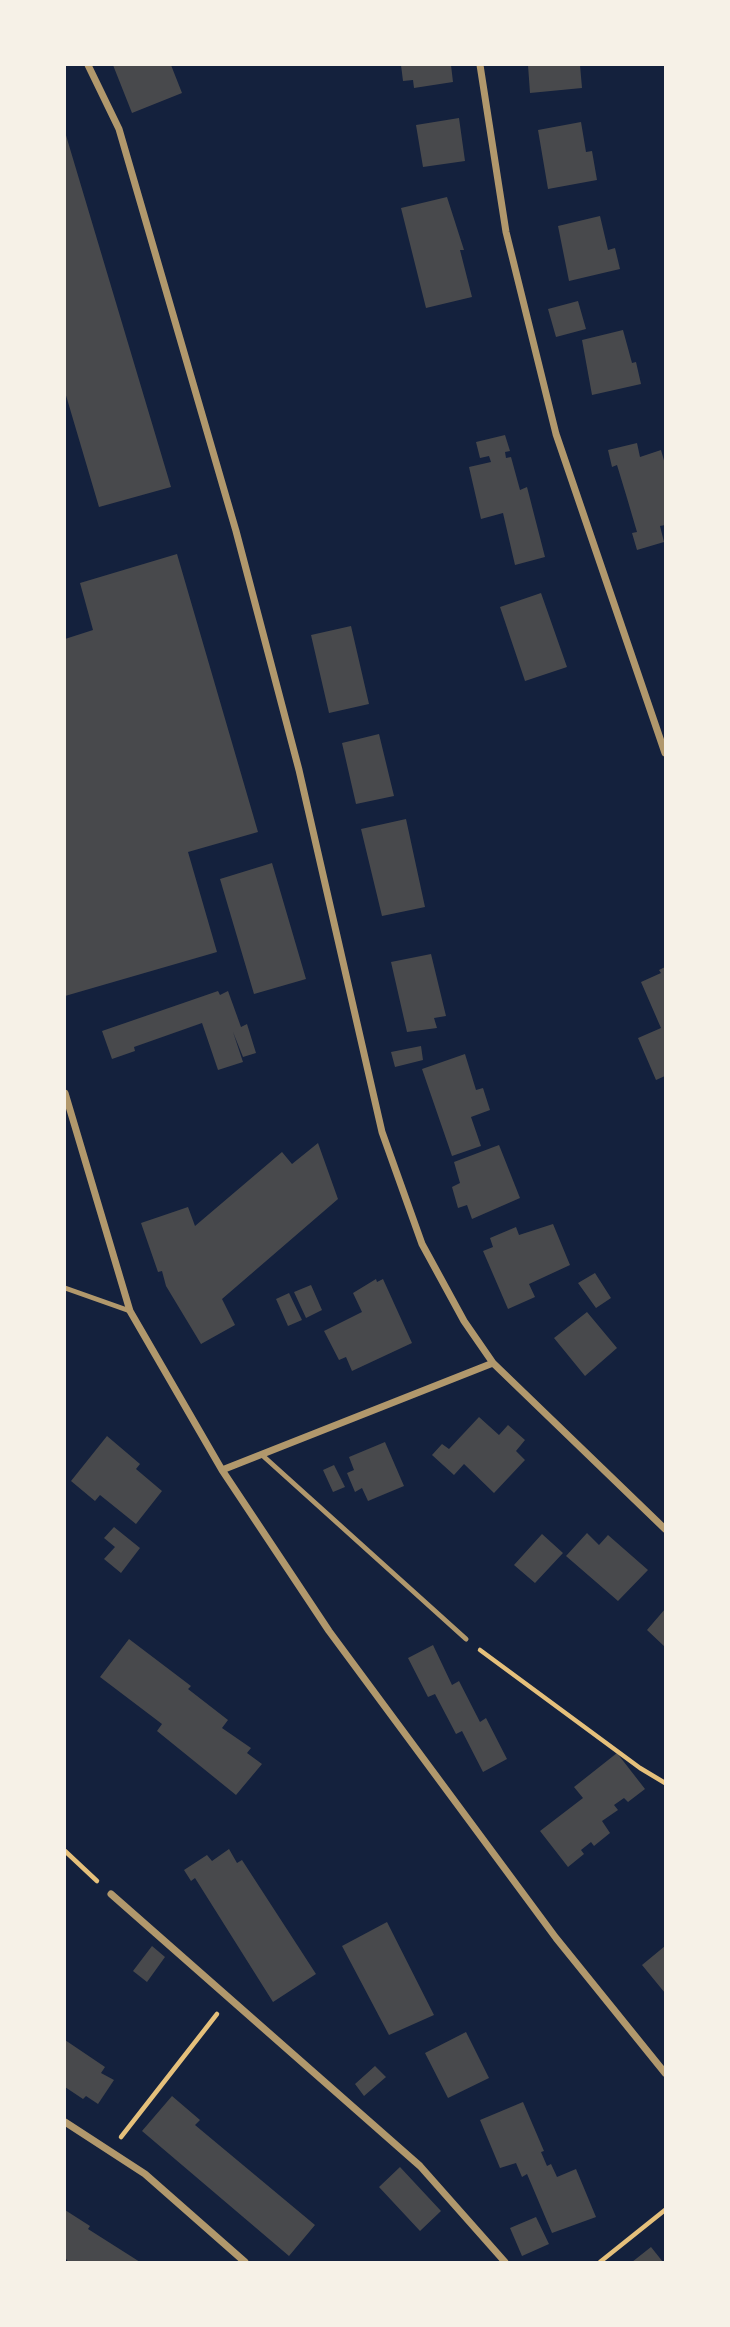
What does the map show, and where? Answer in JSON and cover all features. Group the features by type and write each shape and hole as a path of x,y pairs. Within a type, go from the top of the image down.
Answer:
{"street":[{"path":"88,65 119,129 236,531 299,770 382,1132 422,1244 464,1321 493,1363 665,1529"},
{"path":"480,65 506,232 556,434 665,753"},
{"path":"65,1093 130,1311 222,1470 328,1631 556,1938 665,2073"},
{"path":"222,1470 493,1363"},
{"path":"111,1894 420,2166 505,2262"},
{"path":"65,2122 145,2174 245,2262"}],"lane":[{"path":"65,1288 130,1311"},
{"path":"262,1455 466,1639"}],"path":[{"path":"466,1639 640,1768 665,1783"},
{"path":"65,1851 111,1894"},
{"path":"110,2151 229,1998"},
{"path":"600,2262 665,2210"}],"building":[{"path":"113,65 171,65 182,93 132,113"},
{"path":"401,65 451,65 453,82 414,88 413,80 403,81"},
{"path":"528,65 580,65 582,88 530,93"},
{"path":"459,118 465,161 423,167 416,125"},
{"path":"581,122 586,152 592,151 597,180 548,189 538,130"},
{"path":"65,132 171,487 99,507 65,392"},
{"path":"447,197 464,250 460,250 472,297 426,308 401,208"},
{"path":"600,216 608,250 615,248 620,269 569,281 558,226"},
{"path":"578,301 586,329 556,337 548,309"},
{"path":"623,330 632,363 636,362 641,384 592,395 582,340"},
{"path":"505,435 510,451 505,452 506,458 511,457 520,490 527,487 545,557 515,565 503,513 481,519 469,467 491,462 489,456 480,458 476,442"},
{"path":"637,443 640,457 661,450 665,464 665,525 660,526 664,542 637,550 632,533 637,532 617,465 612,467 608,450"},
{"path":"177,554 258,832 188,852 217,952 65,996 65,639 93,630 80,583"},
{"path":"541,593 567,667 525,681 500,607"},
{"path":"351,626 369,704 329,713 311,635"},
{"path":"379,734 394,796 356,804 342,743"},
{"path":"406,819 425,907 382,916 361,829"},
{"path":"272,863 306,979 254,994 220,879"},
{"path":"431,954 446,1016 434,1018 437,1028 407,1032 391,962"},
{"path":"665,967 665,1076 656,1080 638,1038 661,1028 641,982 661,973 659,970"},
{"path":"218,991 220,995 228,991 241,1027 247,1024 256,1053 243,1057 233,1032 243,1062 218,1070 202,1023 134,1047 135,1051 112,1059 102,1031"},
{"path":"421,1046 423,1060 395,1067 391,1052"},
{"path":"465,1054 476,1090 483,1088 490,1110 471,1117 481,1146 452,1156 422,1069"},
{"path":"318,1143 338,1199 222,1299 235,1325 201,1344 166,1286 162,1271 158,1272 141,1223 188,1207 195,1226 282,1152 292,1164"},
{"path":"499,1145 520,1198 472,1219 467,1205 458,1208 452,1187 460,1183 454,1162"},
{"path":"553,1224 570,1265 529,1284 535,1297 508,1309 483,1251 493,1247 490,1238 516,1227 519,1235"},
{"path":"595,1273 611,1298 596,1308 578,1283"},
{"path":"376,1279 377,1282 383,1279 412,1343 352,1371 346,1357 339,1360 324,1331 362,1312 353,1293"},
{"path":"311,1285 322,1310 306,1318 294,1292"},
{"path":"289,1293 302,1320 288,1326 276,1299"},
{"path":"587,1312 617,1348 585,1376 554,1338"},
{"path":"479,1417 499,1435 508,1425 525,1440 516,1451 525,1460 494,1493 464,1464 454,1475 432,1455 442,1444 449,1449"},
{"path":"107,1436 140,1464 136,1469 162,1491 136,1524 100,1495 95,1501 71,1481"},
{"path":"385,1442 404,1486 368,1501 362,1488 355,1492 347,1473 354,1470 349,1457"},
{"path":"334,1465 345,1487 333,1492 323,1470"},
{"path":"114,1527 140,1548 121,1573 104,1559 115,1547 104,1538"},
{"path":"587,1533 599,1545 608,1535 648,1570 618,1601 566,1556"},
{"path":"542,1534 563,1553 535,1583 514,1565"},
{"path":"665,1609 665,1647 647,1630"},
{"path":"129,1639 191,1686 188,1689 228,1720 222,1728 251,1748 247,1753 262,1764 236,1795 157,1731 162,1724 100,1677"},
{"path":"433,1645 452,1685 459,1681 480,1722 486,1718 507,1759 483,1772 462,1731 456,1734 435,1694 428,1697 408,1658"},
{"path":"617,1753 645,1789 628,1802 624,1798 614,1805 618,1810 602,1821 610,1833 594,1846 591,1842 581,1850 584,1854 568,1867 540,1831 583,1798 574,1787"},
{"path":"229,1849 237,1863 242,1860 316,1974 273,2002 195,1878 191,1881 184,1870 207,1855 212,1861"},
{"path":"387,1922 434,2015 389,2035 342,1946"},
{"path":"152,1946 165,1957 147,1982 133,1971"},
{"path":"665,1946 665,1993 642,1965"},
{"path":"466,2032 489,2078 448,2098 425,2053"},
{"path":"65,2040 105,2067 101,2073 114,2080 98,2104 86,2096 83,2099 65,2087"},
{"path":"375,2066 386,2077 364,2096 355,2084"},
{"path":"172,2096 200,2120 195,2125 315,2225 289,2256 142,2131"},
{"path":"523,2102 544,2151 541,2152 547,2166 551,2164 557,2177 576,2169 596,2217 552,2233 527,2174 522,2177 516,2163 500,2168 480,2120"},
{"path":"400,2167 441,2211 420,2231 379,2187"},
{"path":"65,2210 90,2226 88,2229 140,2262 68,2262 65,2257"},
{"path":"536,2217 549,2244 522,2256 510,2228"},
{"path":"651,2247 663,2262 632,2262"}]}
